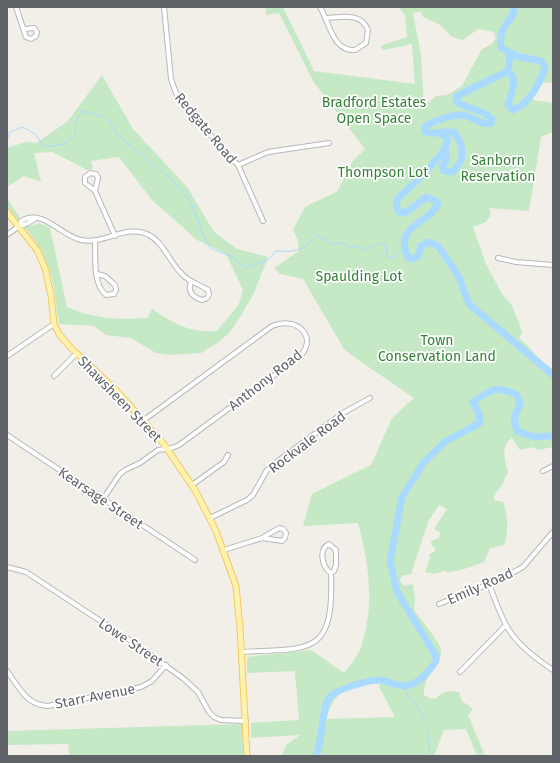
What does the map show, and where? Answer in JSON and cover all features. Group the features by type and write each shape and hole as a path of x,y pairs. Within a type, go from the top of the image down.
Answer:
{"main road":[{"name":"Shawsheen Street","path":"7,212 37,250 45,268 51,295 54,324 59,334 144,420 167,449 192,485 210,518 224,550 236,586 242,652 247,756"}],"street":[{"path":"16,7 24,29"},
{"name":"Redgate Road","path":"164,7 171,79 176,93 183,105 238,165 263,220"},
{"path":"320,7 336,42 342,48 355,50 366,43 368,30 360,19 352,17 326,18"},
{"path":"238,165 268,152 329,143"},
{"path":"96,191 115,236"},
{"path":"7,235 23,220 35,219 45,220 77,239 95,241 133,231 150,235 159,242 178,270 191,282 208,290 208,298 202,300 192,294 189,287 191,282"},
{"path":"95,241 97,274 99,286 104,293 109,296 114,294 116,289 115,285 105,276 97,274"},
{"path":"498,258 516,262 553,265"},
{"name":"Anthony Road","path":"144,420 272,326 285,322 296,324 300,327 307,341 306,347 299,357 179,445 167,449"},
{"path":"7,356 54,324"},
{"path":"54,376 77,353"},
{"name":"Rockvale Road","path":"210,518 247,500 253,495 267,470 343,413 370,398"},
{"name":"Kearsage Street","path":"7,435 195,560"},
{"path":"103,499 120,474 125,470 140,463 158,450 167,449"},
{"path":"192,485 224,462 228,455"},
{"path":"543,472 553,466"},
{"path":"224,550 262,538 279,528 283,529 286,533 285,538 280,541 262,538"},
{"name":"Emily Road","path":"439,604 489,584 523,567 553,532"},
{"path":"242,652 303,648 316,642 323,634 330,614 332,589 331,573 334,571 336,566 337,557 336,550 329,544 323,551 323,559 325,568 331,573"},
{"name":"Lowe Street","path":"7,566 26,572 166,665 196,690 214,717 221,720 246,721"},
{"path":"489,584 506,625 514,638 553,670"},
{"path":"460,672 506,625"},
{"name":"Starr Avenue","path":"7,671 19,690 27,698 38,704 48,706 139,688 152,681 166,665"}],"green space":[{"path":"266,7 283,7 314,71 415,84 412,44 383,50 380,46 407,37 405,15 398,7 553,7 553,83 544,82 537,90 533,100 553,103 553,132 541,137 529,211 489,208 491,215 486,222 473,227 486,264 502,294 511,304 520,325 522,333 519,338 544,363 553,369 553,447 538,450 532,447 520,450 512,438 506,445 504,454 508,472 495,495 494,500 503,502 506,513 507,529 504,545 490,548 484,562 458,571 444,571 435,574 425,572 430,558 429,554 435,551 431,541 439,538 440,532 434,529 447,509 439,505 428,522 411,574 401,576 400,581 404,586 413,584 415,600 414,609 436,639 440,647 440,659 426,681 424,695 432,699 437,698 439,695 447,692 459,692 462,701 473,709 468,715 485,756 477,756 466,729 444,730 434,756 282,756 286,745 300,735 251,738 251,723 299,720 295,671 247,673 247,657 311,650 344,673 360,650 368,616 369,585 365,554 358,523 303,526 312,494 371,465 392,418 414,398 344,349 303,279 280,274 274,268 299,251 298,240 293,230 305,207 338,191 352,162 365,149 313,81 279,13 266,15","holes":["421,11 423,17 440,25 452,37 463,40 478,29 493,32 496,38 492,44 482,49 462,86 447,95 436,96 424,106 421,55 413,13","375,680 382,680 379,687 395,717 326,719 333,702 343,691"]},
{"path":"102,75 133,129 187,187 214,232 237,249 268,257 254,293 230,332 219,342 201,353 169,355 156,353 131,338 106,335 94,326 59,324 53,283 46,260 30,233 7,207 7,198 20,218 30,226 39,223 50,228 67,307 87,314 106,318 126,319 147,318 152,309 167,319 191,329 199,331 217,331 239,304 243,290 226,254 197,240 152,200 119,157 91,161 93,169 87,170 53,152 34,153 41,182 24,176 7,187 7,148 26,142 36,143 67,122"},
{"path":"242,724 243,756 69,756 68,744 7,745 7,731"}],"waterway":[{"path":"514,7 514,12 502,33 500,40 501,48 520,57 541,61 545,68 537,86 529,98 513,110 508,105 514,82 508,71 457,96 456,101 488,115 492,119 491,123 487,124 468,116 461,115 442,119 425,127 425,132 429,133 455,133 462,148 460,163 452,172 444,171 442,166 446,162 446,152 443,152 423,175 399,197 396,204 399,212 405,213 426,197 436,201 438,204 434,211 414,226 405,238 405,246 408,257 413,259 418,256 421,246 429,242 439,247 459,277 469,304 553,375"},
{"path":"508,71 510,53"},
{"path":"7,140 10,132 23,127 35,134 45,147 65,144 75,135 76,120 83,111 106,117 118,135 172,180 191,202 203,235 210,248 233,257 244,268 267,261 276,251 294,251 299,249 317,235 333,244 342,243 367,250 379,243 386,244 387,257 394,258 398,252 406,251"},
{"path":"441,133 448,139 444,151"},
{"path":"316,756 320,742 325,709 327,702 333,694 361,683 374,680 402,686 413,684 421,679 436,661 436,656 397,592 390,561 402,497 424,462 446,441 480,423 479,414 473,402 494,390 504,390 517,395 520,404 514,418 517,431 534,437 553,436"},
{"path":"402,686 426,721"},
{"path":"427,726 429,756"}],"park label":[{"name":"Bradford Estates Open Space","path":"374,110"},
{"name":"Sanborn Reservation","path":"498,168"},
{"name":"Thompson Lot","path":"383,172"},
{"name":"Spaulding Lot","path":"359,276"},
{"name":"Town Conservation Land","path":"437,348"}]}
